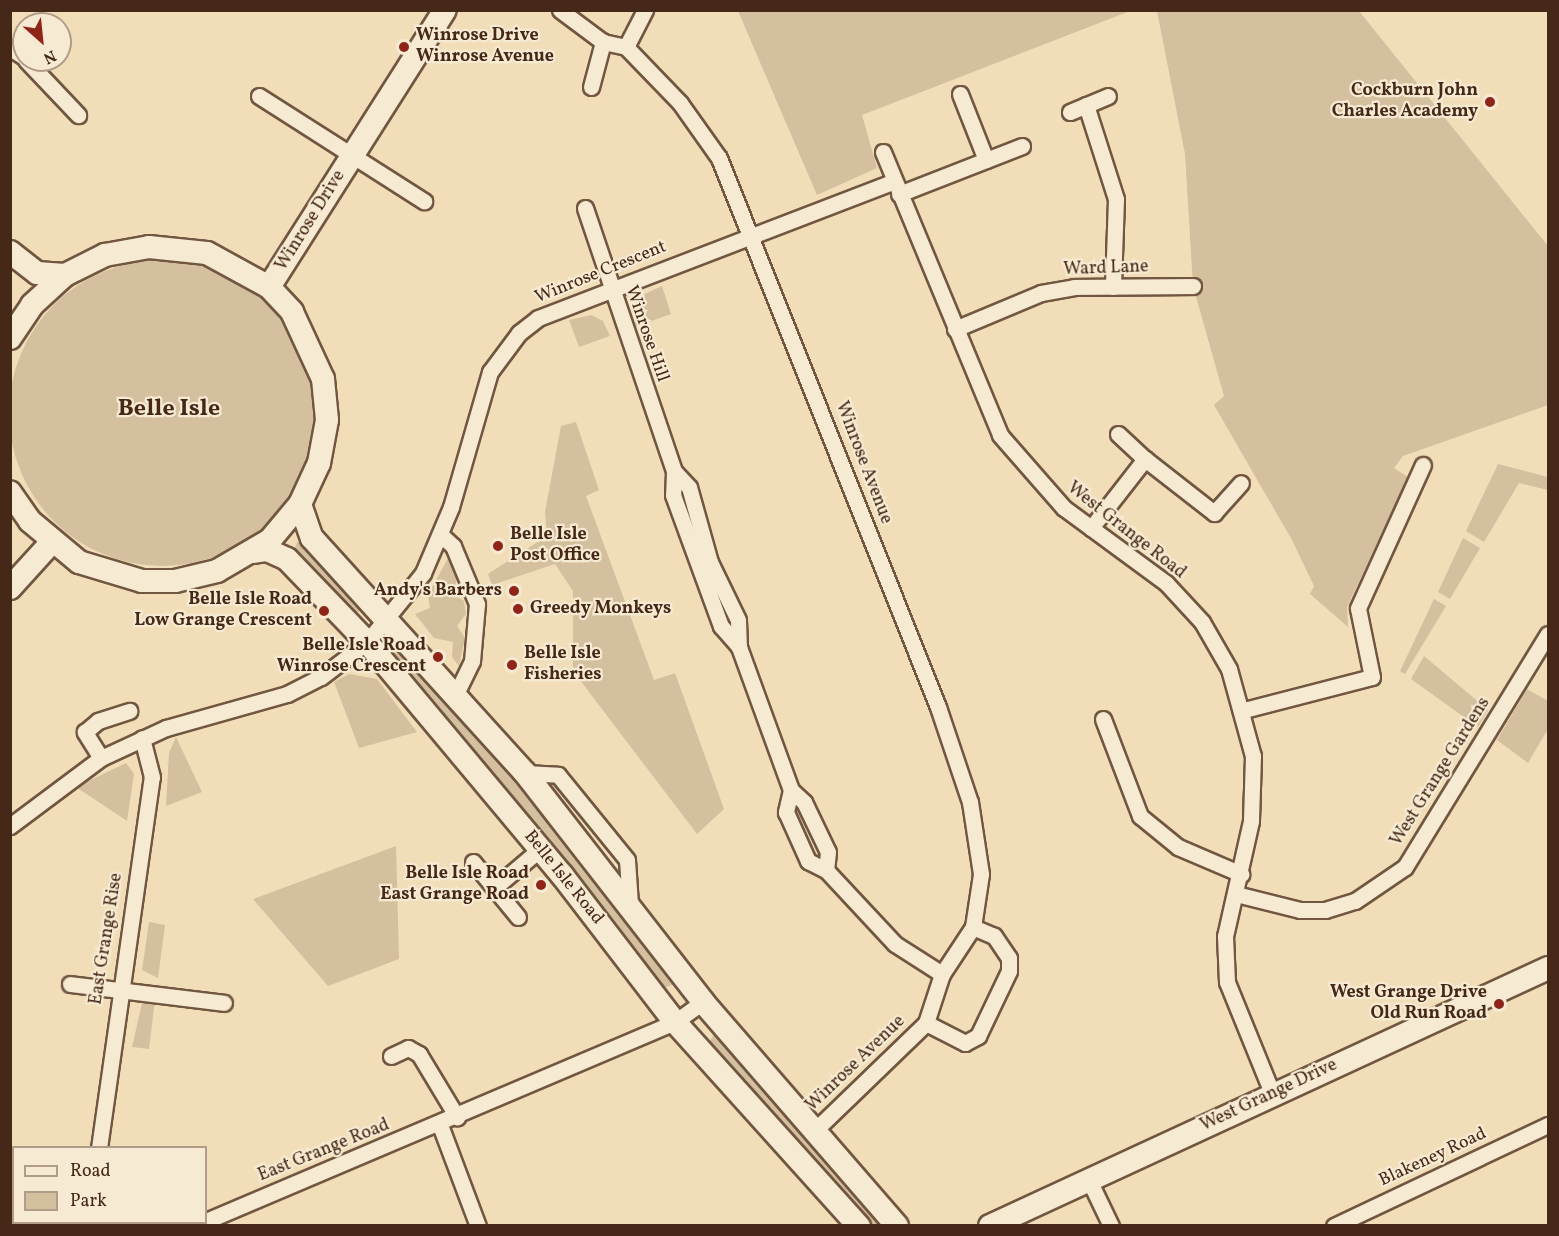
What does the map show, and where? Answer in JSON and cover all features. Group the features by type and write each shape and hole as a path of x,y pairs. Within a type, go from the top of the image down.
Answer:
{"street":[{"name":"Winrose Drive","path":"269,287 445,10"},
{"path":"560,10 603,42 626,47 645,10"},
{"path":"591,87 603,42"},
{"name":"Winrose Avenue","path":"626,47 680,103 719,158 753,235 970,802 981,874 973,927 942,974 926,1023 812,1133"},
{"path":"37,72 78,115"},
{"path":"960,94 986,160"},
{"name":"Winrose Drive","path":"260,96 424,201"},
{"path":"1070,112 1108,96"},
{"path":"1086,105 1116,199 1113,287"},
{"name":"Winrose Crescent","path":"10,826 101,758 142,738 287,693 321,677 367,642 423,573 440,534 480,394 503,352 538,318 609,288 753,235 896,187 986,160 1022,146"},
{"name":"West Grange Road","path":"883,152 1000,435 1039,486 1091,528 1166,583 1202,622 1244,710 1253,756 1251,821 1225,936 1227,982 1272,1093"},
{"name":"Winrose Hill","path":"585,208 609,288 675,471 689,487 706,563 738,620 739,647 791,790 804,802 828,852 826,870"},
{"path":"10,492 51,543 79,562 142,581 175,581 217,571 254,552 300,504 319,464 327,420 323,380 310,341 269,287 240,267 178,247 105,255 65,275 12,324"},
{"path":"10,252 37,273 65,275"},
{"name":"Ward Lane","path":"955,328 1041,293 1113,287 1193,286"},
{"path":"1118,434 1145,459 1214,513 1240,483"},
{"path":"1091,528 1145,459"},
{"path":"1244,710 1372,677 1358,608 1423,465"},
{"name":"Belle Isle Road","path":"300,504 312,538 456,694 525,773 630,904 702,1002 812,1133 897,1226"},
{"path":"440,534 453,546 477,604 472,661 456,694"},
{"path":"10,588 51,543"},
{"name":"Belle Isle Road","path":"254,552 267,550 287,559 367,642 540,849 675,1022 859,1226"},
{"name":"West Grange Gardens","path":"1236,894 1300,910 1325,910 1355,901 1405,867 1548,634"},
{"path":"101,758 85,732 98,721 129,711"},
{"path":"1103,719 1140,816 1178,847 1240,874"},
{"name":"East Grange Rise","path":"99,1146 118,988 152,777 142,738"},
{"name":"Winrose Hill","path":"791,790 786,812 808,861 826,870 872,924 942,974"},
{"path":"495,888 540,849"},
{"path":"473,862 518,917"},
{"name":"Winrose Avenue","path":"926,1023 965,1043 978,1036 1009,964 994,936 973,927"},
{"name":"West Grange Drive","path":"990,1226 1272,1093 1548,968"},
{"path":"70,984 118,988 225,1003"},
{"name":"East Grange Road","path":"207,1221 457,1118 675,1022 702,1002"},
{"path":"391,1056 408,1048 419,1054 457,1118"},
{"path":"440,1125 478,1226"},
{"name":"Blakeney Road","path":"1334,1226 1548,1125"},
{"path":"1089,1180 1111,1226"}],"green space":[{"path":"738,11 1130,11 862,115 877,168 817,195"},
{"path":"1157,11 1359,11 1548,246 1548,405 1403,456 1394,468 1408,477 1347,607 1348,627 1310,594 1314,586 1292,540 1214,405 1224,396 1193,286 1185,154"},
{"path":"147,260 177,260 221,271 247,285 271,304 290,328 304,354 313,383 315,413 313,443 304,472 290,498 271,522 247,541 207,560 177,566 147,566 103,555 77,541 53,522 43,510 20,472 15,458 9,428 9,398 20,354 34,328 53,304 65,294 103,271 117,266"},
{"path":"662,286 671,314 635,327 636,298"},
{"path":"591,315 603,321 610,336 579,347 569,320"},
{"path":"576,422 599,490 586,496 654,680 675,673 724,809 697,834 573,671 573,591 555,564 492,585 488,574 547,536 545,512 561,426"},
{"path":"1498,464 1548,477 1548,490 1519,483 1484,542 1466,531"},
{"path":"1463,538 1480,548 1450,599 1438,592"},
{"path":"297,542 304,542 361,610 354,614 293,553"},
{"path":"448,558 457,579 453,594 464,601 466,614 457,626 465,638 459,666 452,657 453,642 434,638 415,614 430,608 428,595"},
{"path":"1434,599 1446,606 1405,674 1400,671"},
{"path":"404,646 471,723 677,983 664,988 569,866 391,655"},
{"path":"1424,656 1488,710 1478,727 1411,679"},
{"path":"349,674 377,679 417,732 359,748 334,682"},
{"path":"1527,689 1548,701 1548,729 1528,763 1497,740"},
{"path":"176,737 202,792 166,806 169,753"},
{"path":"126,763 134,774 127,821 76,787"},
{"path":"396,846 399,959 328,986 253,899"},
{"path":"149,922 165,925 158,978 142,970"},
{"path":"143,999 155,1000 149,1049 132,1047"},
{"path":"715,1032 889,1225 870,1225 709,1043"}],"place":[{"name":"Winrose Drive Winrose Avenue","path":"404,47"},
{"name":"Cockburn John Charles Academy","path":"1490,102"},
{"name":"Belle Isle Post Office","path":"498,546"},
{"name":"Andy's Barbers","path":"514,591"},
{"name":"Greedy Monkeys","path":"518,609"},
{"name":"Belle Isle Road Low Grange Crescent","path":"324,611"},
{"name":"Belle Isle Road Winrose Crescent","path":"438,657"},
{"name":"Belle Isle Fisheries","path":"512,665"},
{"name":"Belle Isle Road East Grange Road","path":"541,885"},
{"name":"West Grange Drive Old Run Road","path":"1499,1004"}],"district":[{"name":"Belle Isle","path":"169,410"}]}
